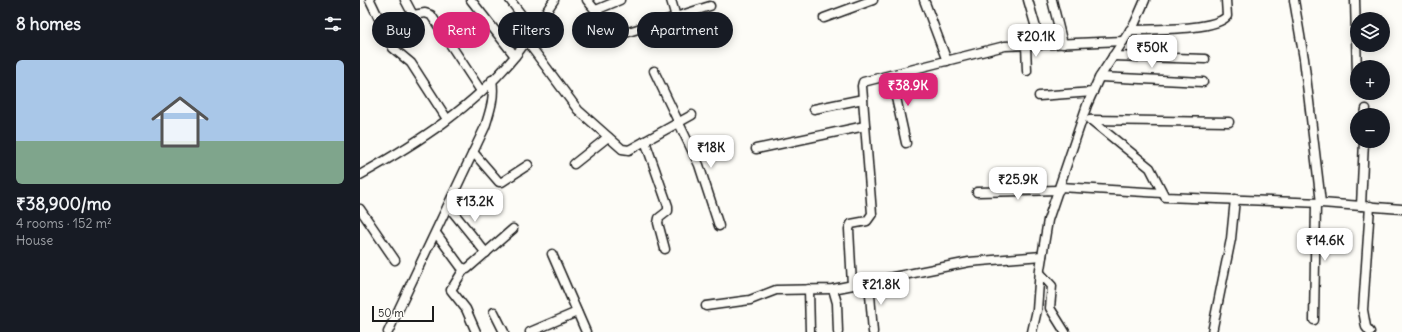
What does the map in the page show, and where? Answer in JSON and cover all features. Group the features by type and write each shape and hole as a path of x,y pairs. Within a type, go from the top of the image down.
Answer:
{"street":[{"path":"370,0 393,48 411,63 447,119"},
{"path":"404,0 413,15 425,13 431,15 481,91"},
{"path":"471,0 515,56"},
{"path":"510,0 519,12"},
{"path":"546,12 554,0"},
{"path":"587,0 613,32 618,35 637,29"},
{"path":"596,10 620,0"},
{"path":"671,0 675,12"},
{"path":"824,18 873,0"},
{"path":"924,0 947,60"},
{"path":"1028,0 1041,45"},
{"path":"1052,0 1063,44"},
{"path":"1032,332 1037,310 1042,256 1048,220 1087,119 1093,92 1100,77 1130,30 1144,0"},
{"path":"1130,30 1194,27 1219,23 1228,16 1226,0"},
{"path":"1294,0 1304,59 1319,203 1314,320"},
{"path":"1355,0 1357,60"},
{"path":"691,12 710,6"},
{"path":"852,285 849,229 852,224 867,221 872,214 862,86 863,82 1005,46 1123,41"},
{"path":"1026,45 1027,71"},
{"path":"360,175 412,146 447,119 481,91 515,56 520,48"},
{"path":"532,48 573,104 625,151 692,115"},
{"path":"1113,56 1205,59"},
{"path":"654,70 703,174 719,226"},
{"path":"891,75 906,143"},
{"path":"1100,77 1203,82"},
{"path":"389,331 485,128 494,92 492,80"},
{"path":"1039,96 1093,92"},
{"path":"814,109 863,99"},
{"path":"1087,119 1229,122"},
{"path":"1087,119 1150,168 1165,197 1235,199 1402,208"},
{"path":"756,149 865,126"},
{"path":"574,164 608,137"},
{"path":"645,141 669,208 658,223 665,249"},
{"path":"1361,206 1364,148"},
{"path":"473,152 499,182 502,182 528,165"},
{"path":"977,192 1060,189 1162,193"},
{"path":"1212,332 1230,246 1235,199"},
{"path":"448,206 486,253"},
{"path":"1370,206 1363,310 1366,327 1370,332"},
{"path":"360,209 395,260"},
{"path":"476,332 466,309 451,290 464,269 467,269 513,229"},
{"path":"436,233 464,269"},
{"path":"552,254 586,332"},
{"path":"706,306 750,300 776,290 833,289 972,262 1042,256"},
{"path":"1040,273 1052,286 1050,308 1065,332"},
{"path":"869,282 873,332"},
{"path":"833,289 836,299 838,332"},
{"path":"809,290 810,332"},
{"path":"494,312 504,332"},
{"path":"530,332 577,312"}]}
